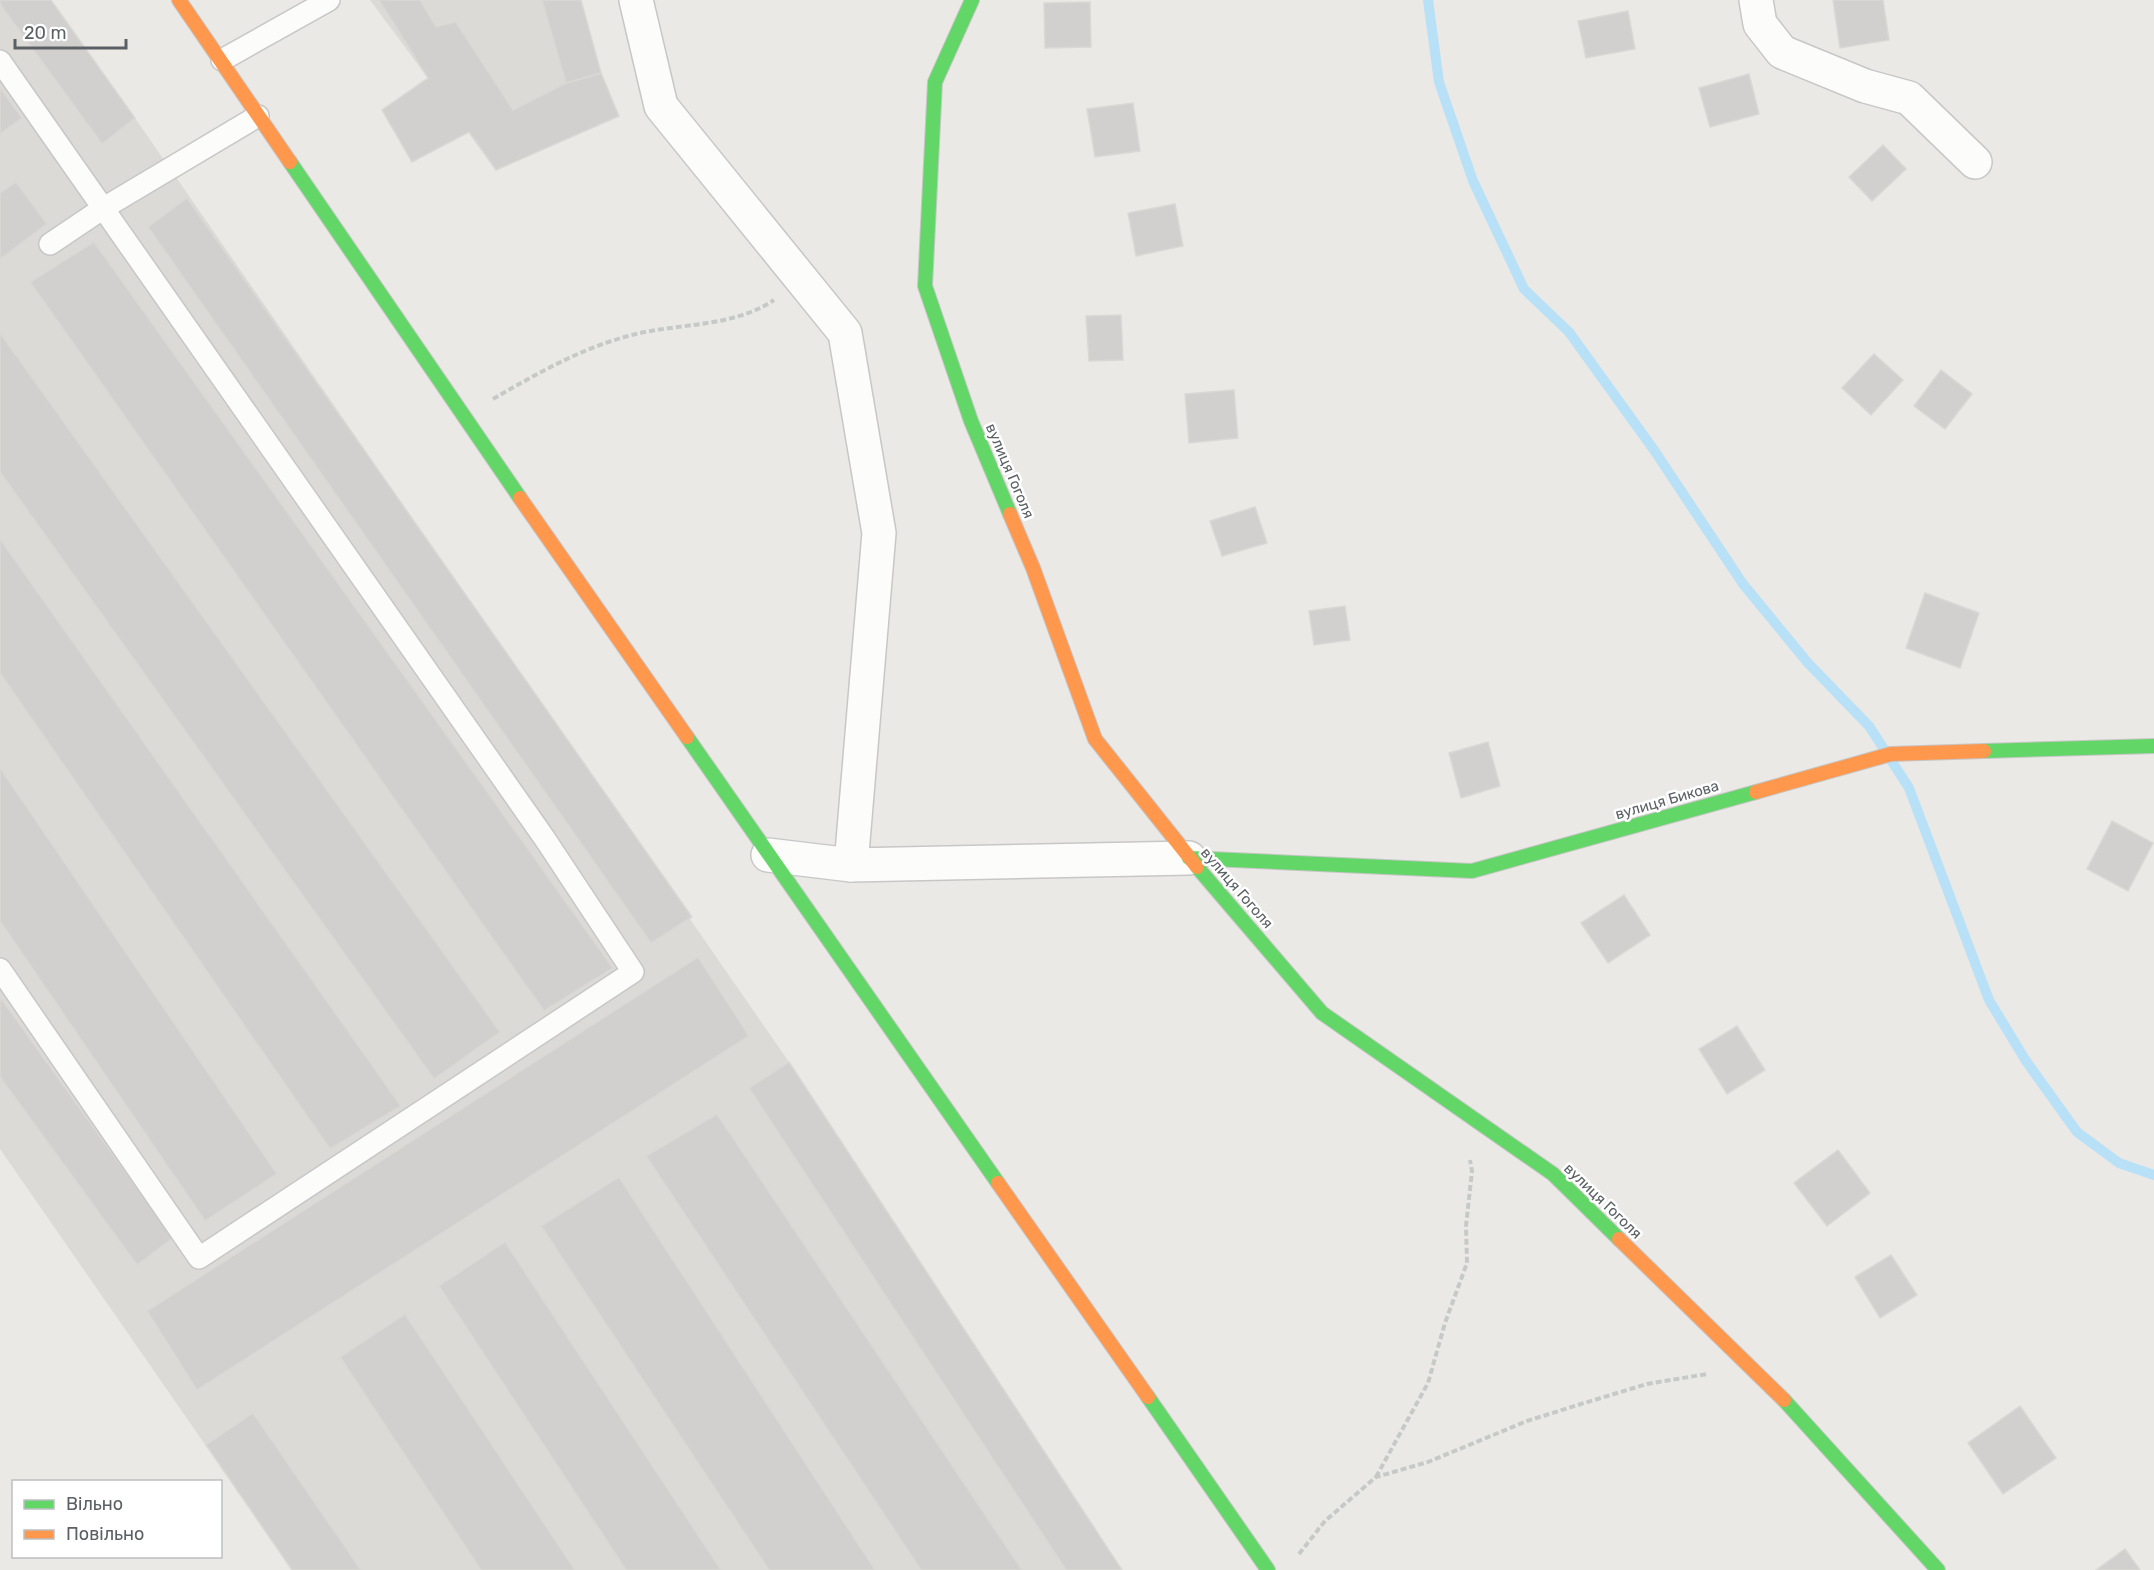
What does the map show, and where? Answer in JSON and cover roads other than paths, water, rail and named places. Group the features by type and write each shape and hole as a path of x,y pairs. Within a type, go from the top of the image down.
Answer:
{"street":[{"path":"178,0 222,60 463,416 1268,1570"},
{"path":"636,0 661,106 845,333 879,533 851,865"},
{"name":"вулиця Гоголя","path":"972,0 935,82 925,286 971,422 1033,568 1095,739 1189,858 1322,1013 1553,1174 1787,1403 1938,1570"},
{"path":"1756,0 1760,24 1782,52 1865,86 1909,98 1975,162"},
{"name":"вулиця Бикова","path":"1189,858 1472,871 1891,754 2154,746"},
{"path":"768,855 851,865 1189,858"}],"lane":[{"path":"222,60 329,0"},
{"path":"0,60 102,209 545,839 633,972 199,1258 0,969"},
{"path":"50,244 102,209 258,116"}],"waterway":[{"path":"1428,0 1439,82 1473,181 1524,289 1569,332 1654,450 1743,584 1808,663 1869,726 1909,788 1989,1000 2026,1061 2077,1132 2119,1163 2154,1175"}]}
